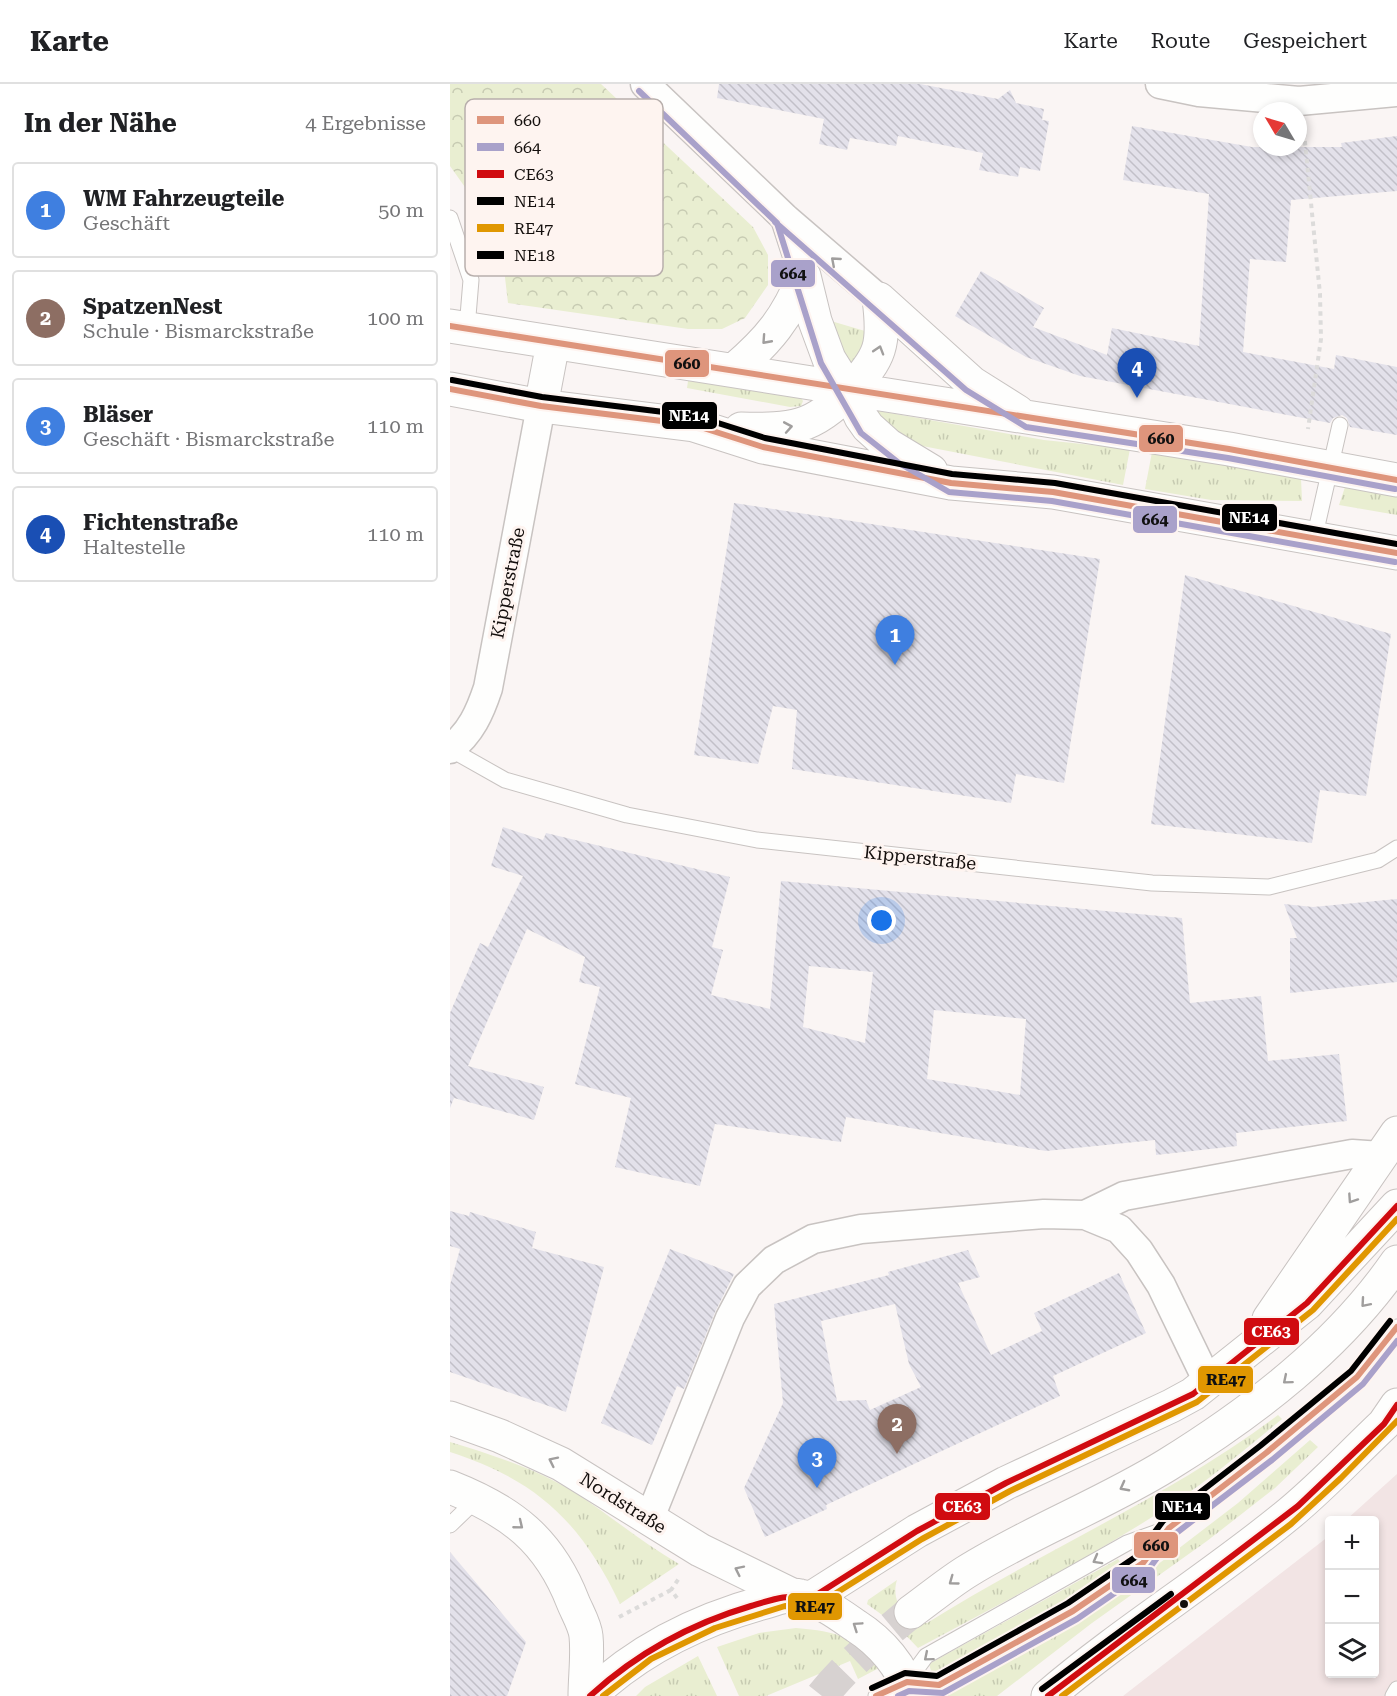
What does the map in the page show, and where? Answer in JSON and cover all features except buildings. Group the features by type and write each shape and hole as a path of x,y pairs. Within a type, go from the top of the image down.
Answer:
{"main road":[{"path":"735,369 778,326 791,308 804,276"},
{"path":"804,276 815,321 829,359 849,391 861,417 877,436 951,483"},
{"path":"879,299 972,383 1030,419"},
{"path":"450,389 541,406 709,428 768,429 797,426 832,410 869,370 878,356 882,326 879,299"},
{"path":"456,333 553,343 735,369 849,391 1316,464 1397,480"},
{"path":"541,406 553,343"},
{"path":"709,428 763,447 951,483 1053,492 1397,553"},
{"path":"1246,1353 1389,1145"},
{"path":"590,1696 639,1655 695,1626 742,1608 801,1597 1006,1483 1171,1406 1208,1382 1307,1303 1397,1206"},
{"path":"911,1612 966,1572 1165,1466 1259,1403 1330,1341 1366,1303 1397,1262"},
{"name":"Nordstraße","path":"450,1418 500,1436 561,1464 700,1550 801,1597 874,1638 909,1689"},
{"path":"1048,1696 1089,1662 1176,1601 1286,1516 1394,1420"},
{"path":"464,1492 502,1512 540,1542 563,1576 586,1635 585,1696"}],"street":[{"path":"645,84 661,99"},
{"path":"1160,84 1199,92 1299,101 1397,92"},
{"path":"663,101 784,218 879,299"},
{"path":"784,218 804,276"},
{"name":"Kipperstraße","path":"450,749 463,739 473,725 488,688 541,406"},
{"path":"1085,1215 1124,1196 1352,1154 1389,1145"},
{"path":"649,1520 730,1318 747,1286 774,1260 813,1239 861,1229 1044,1214 1085,1215 1119,1229 1139,1251 1161,1285 1208,1382"}],"lane":[{"path":"450,218 465,262"},
{"path":"456,333 471,280 470,276"},
{"path":"1314,539 1316,464 1340,425"},
{"name":"Kipperstraße","path":"450,749 505,780 627,815 757,840 1152,883 1269,887 1378,860 1397,848"},
{"path":"876,1696 939,1685 1073,1611 1143,1563 1169,1528 1266,1453 1357,1377 1397,1327"},
{"path":"450,1525 464,1492"},
{"path":"909,1689 926,1656 1127,1543 1169,1528"},
{"path":"1393,1696 1397,1689"}],"path":[{"path":"1306,156 1320,294 1321,339 1316,464"},
{"path":"586,1635 671,1590 700,1550"},
{"path":"671,1590 695,1626"}],"shaded area":[{"path":"1397,1474 1397,1696 1123,1696 1325,1539 1325,1678 1379,1678 1379,1516 1350,1516"}],"green space":[{"path":"450,84 601,84 617,99 465,99 465,187 450,166"},
{"path":"663,142 753,227 768,255 768,285 745,318 722,329 688,329 508,303 505,276 663,276"},
{"path":"831,321 865,331 863,353 850,367"},
{"path":"688,381 799,395 803,401 801,406 790,407 687,388"},
{"path":"873,410 1044,440 1130,449 1123,485 912,444"},
{"path":"1152,452 1301,478 1302,501 1211,500 1145,489"},
{"path":"1345,487 1397,496 1397,515 1339,505"},
{"path":"1278,1415 1282,1419 1214,1474 1171,1505 1078,1561 918,1648 896,1625 867,1604 868,1600 897,1580 896,1596 906,1615 919,1622 927,1623 1193,1472"},
{"path":"1310,1440 1318,1447 1275,1488 997,1696 943,1696 1035,1643 1161,1562 1238,1503"},
{"path":"450,1442 515,1464 562,1485 679,1564 620,1604 589,1550 572,1527 553,1508 508,1476 450,1452"},
{"path":"1118,1559 1123,1566 1038,1621 946,1671 935,1676 932,1674 929,1664"},
{"path":"796,1628 823,1631 843,1637 860,1648 879,1668 858,1679 850,1661 766,1696 739,1696 717,1647 759,1633"},
{"path":"698,1656 717,1696 636,1696 645,1687"}],"tunnel":[{"path":"822,1696 853,1662 911,1612"}],"transit line":[{"name":"664","path":"639,91 647,99"},
{"name":"664","path":"663,114 777,223 821,363 861,433 899,463 949,492 1052,501 1395,562"},
{"name":"664","path":"775,222 966,390 1026,427 1228,458 1395,489"},
{"name":"660","path":"450,326 1229,449 1397,480"},
{"name":"NE14","path":"452,380 542,397 696,416 765,438 952,474 1055,483 1397,544"},
{"name":"660","path":"450,389 541,406 694,425 763,447 951,483 1053,492 1397,553"},
{"name":"CE63","path":"810,1599 917,1531 1006,1483 1193,1394 1307,1303 1397,1206"},
{"name":"RE47","path":"603,1696 651,1659 715,1628 785,1606 814,1607 922,1539 1010,1491 1197,1402 1313,1310 1397,1219"},
{"name":"NE14","path":"872,1688 905,1673 937,1676 1068,1603 1137,1556 1163,1521 1260,1446 1351,1371 1390,1321"},
{"name":"660","path":"876,1696 907,1682 939,1685 1073,1611 1143,1563 1169,1528 1266,1453 1357,1377 1397,1327"},
{"name":"664","path":"898,1696 909,1691 943,1693 1077,1619 1148,1570 1175,1534 1272,1460 1363,1384 1397,1341"},
{"name":"CE63","path":"1048,1696 1298,1506 1384,1424 1397,1405"},
{"name":"RE47","path":"1062,1696 1291,1524 1341,1478 1397,1421"},
{"name":"NE18","path":"1042,1689 1171,1594"},
{"name":"CE63","path":"590,1696 626,1666 686,1631 728,1613 773,1600 788,1597 810,1599"}],"place":[{"name":"Fichtenstraße","path":"1137,398"},
{"name":"WM Fahrzeugteile","path":"895,665"},
{"name":"SpatzenNest","path":"897,1454"},
{"name":"Bläser","path":"817,1488"}]}
